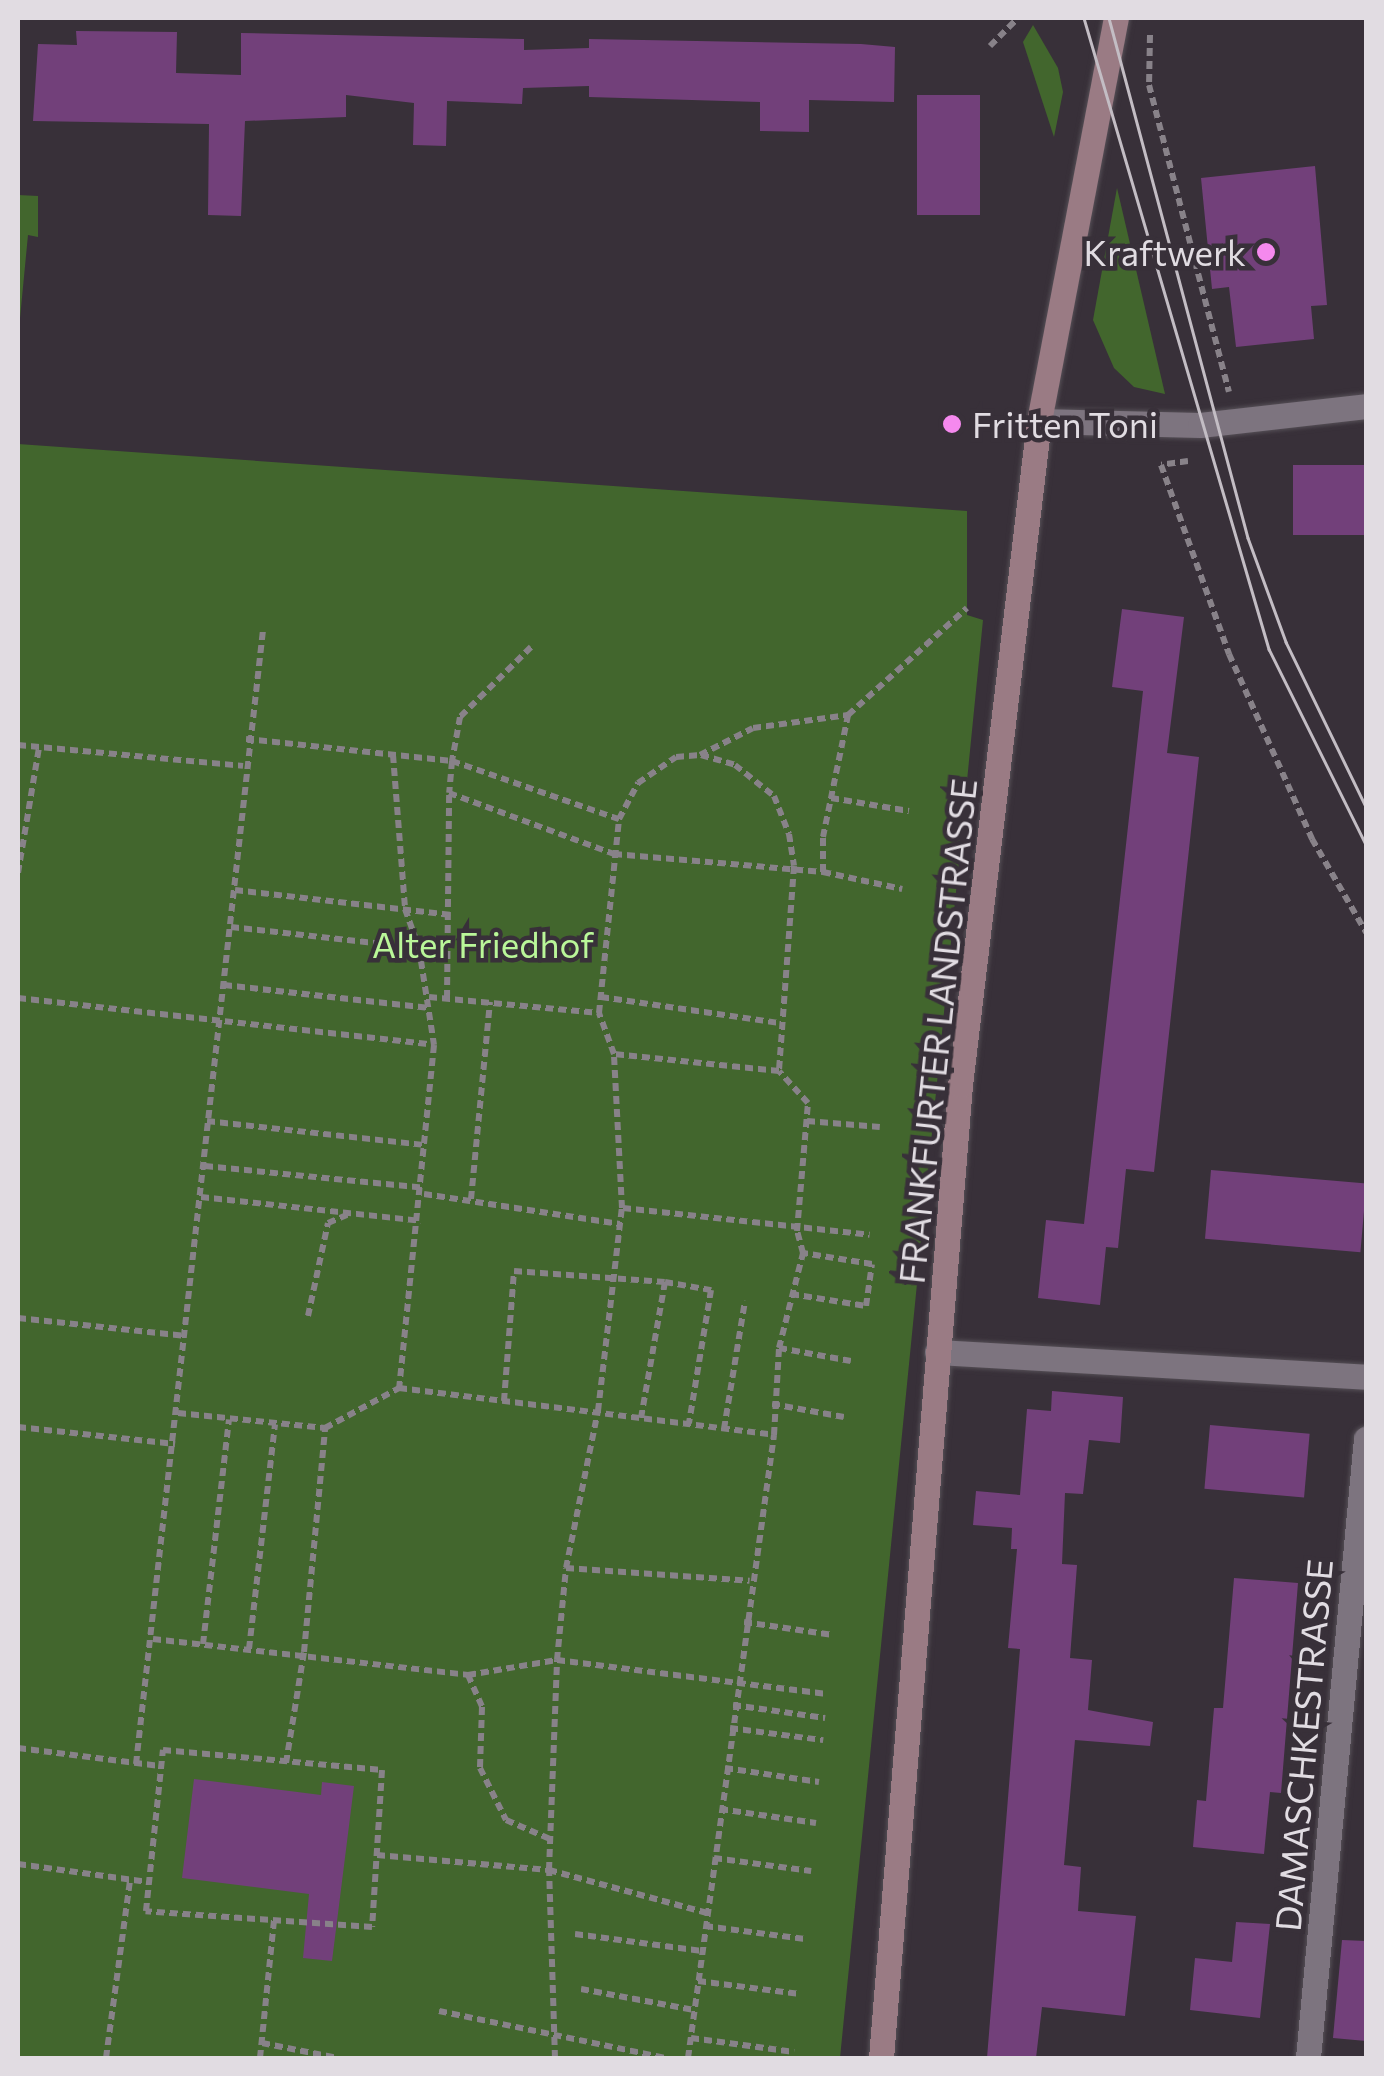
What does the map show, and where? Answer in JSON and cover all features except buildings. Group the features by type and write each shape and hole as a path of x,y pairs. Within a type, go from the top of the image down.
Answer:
{"main road":[{"name":"FRANKFURTER LANDSTRASSE","path":"881,2058 960,1085 1040,421 1116,18"}],"street":[{"path":"1040,421 1158,427 1366,406"},
{"path":"937,1352 1366,1377"},
{"name":"DAMASCHKESTRASSE","path":"1308,2058 1366,1439"}],"path":[{"path":"990,46 1018,18"},
{"path":"1150,24 1149,85 1237,422"},
{"path":"1161,465 1229,654 1312,839 1366,932"},
{"path":"700,755 752,728 848,715 966,608"},
{"path":"18,745 242,770 264,630"},
{"path":"447,998 453,915 449,792 460,717 531,647"},
{"path":"823,872 831,798 848,715"},
{"path":"246,738 452,762 619,820"},
{"path":"136,1764 154,1639 202,1197 215,1020 224,985 235,890 246,738"},
{"path":"18,873 38,748"},
{"path":"393,755 405,910 420,948 434,1045 421,1221 399,1388"},
{"path":"555,2058 549,1870 558,1660 566,1568 598,1411 622,1208 614,1054 599,1013 619,820 638,782 676,757 700,755 735,765 774,796 794,866 779,1071"},
{"path":"449,792 614,854 794,866 902,888"},
{"path":"831,798 910,811"},
{"path":"235,890 453,915"},
{"path":"231,927 420,948"},
{"path":"224,985 430,1008"},
{"path":"429,997 599,1013"},
{"path":"601,997 780,1023"},
{"path":"18,998 434,1045"},
{"path":"472,1199 490,1002"},
{"path":"614,1054 779,1071 808,1103 797,1231 803,1253 780,1348 772,1404 774,1435 744,1622 688,2058"},
{"path":"207,1121 426,1145"},
{"path":"808,1121 880,1127"},
{"path":"205,1166 424,1191 620,1224"},
{"path":"202,1197 421,1221"},
{"path":"622,1208 797,1231 870,1235"},
{"path":"308,1316 328,1223 348,1214"},
{"path":"791,1294 866,1306 872,1264 803,1253"},
{"path":"504,1401 514,1271 665,1282 712,1290 690,1424"},
{"path":"641,1418 665,1282"},
{"path":"724,1429 746,1301"},
{"path":"18,1318 186,1336"},
{"path":"780,1348 851,1362"},
{"path":"178,1413 325,1428 399,1388 774,1435"},
{"path":"772,1404 844,1417"},
{"path":"203,1644 229,1418"},
{"path":"249,1649 275,1424"},
{"path":"18,1427 174,1444"},
{"path":"286,1763 304,1652 325,1428"},
{"path":"566,1568 750,1581"},
{"path":"744,1622 833,1635"},
{"path":"154,1639 304,1652 468,1675 558,1660 827,1694"},
{"path":"468,1675 482,1706 480,1768 506,1820 550,1839"},
{"path":"733,1705 825,1718"},
{"path":"730,1728 823,1740"},
{"path":"18,1748 160,1766"},
{"path":"163,1750 382,1770 372,1926 146,1911 160,1766 163,1750"},
{"path":"726,1768 819,1782"},
{"path":"720,1810 816,1822"},
{"path":"377,1855 549,1870 707,1913"},
{"path":"714,1858 811,1871"},
{"path":"18,1864 148,1882"},
{"path":"106,2058 130,1880"},
{"path":"260,2058 274,1920"},
{"path":"705,1926 805,1939"},
{"path":"575,1934 702,1951"},
{"path":"698,1981 800,1994"},
{"path":"580,1989 694,2010"},
{"path":"439,2011 665,2058"},
{"path":"691,2038 794,2052"},
{"path":"262,2043 338,2058"}],"green space":[{"path":"1033,25 1058,68 1063,92 1054,137 1023,42"},
{"path":"1117,188 1165,394 1134,387 1114,368 1093,320"},
{"path":"18,195 38,196 38,237 28,235 18,339"},
{"name":"Alter Friedhof","path":"18,444 967,511 967,615 983,620 840,2058 18,2058"}],"tram line":[{"path":"1084,18 1269,649 1366,844"},
{"path":"1109,18 1248,538 1286,642 1366,807"}],"place":[{"name":"Kraftwerk","path":"1266,252"},
{"name":"Fritten Toni","path":"952,424"}]}
